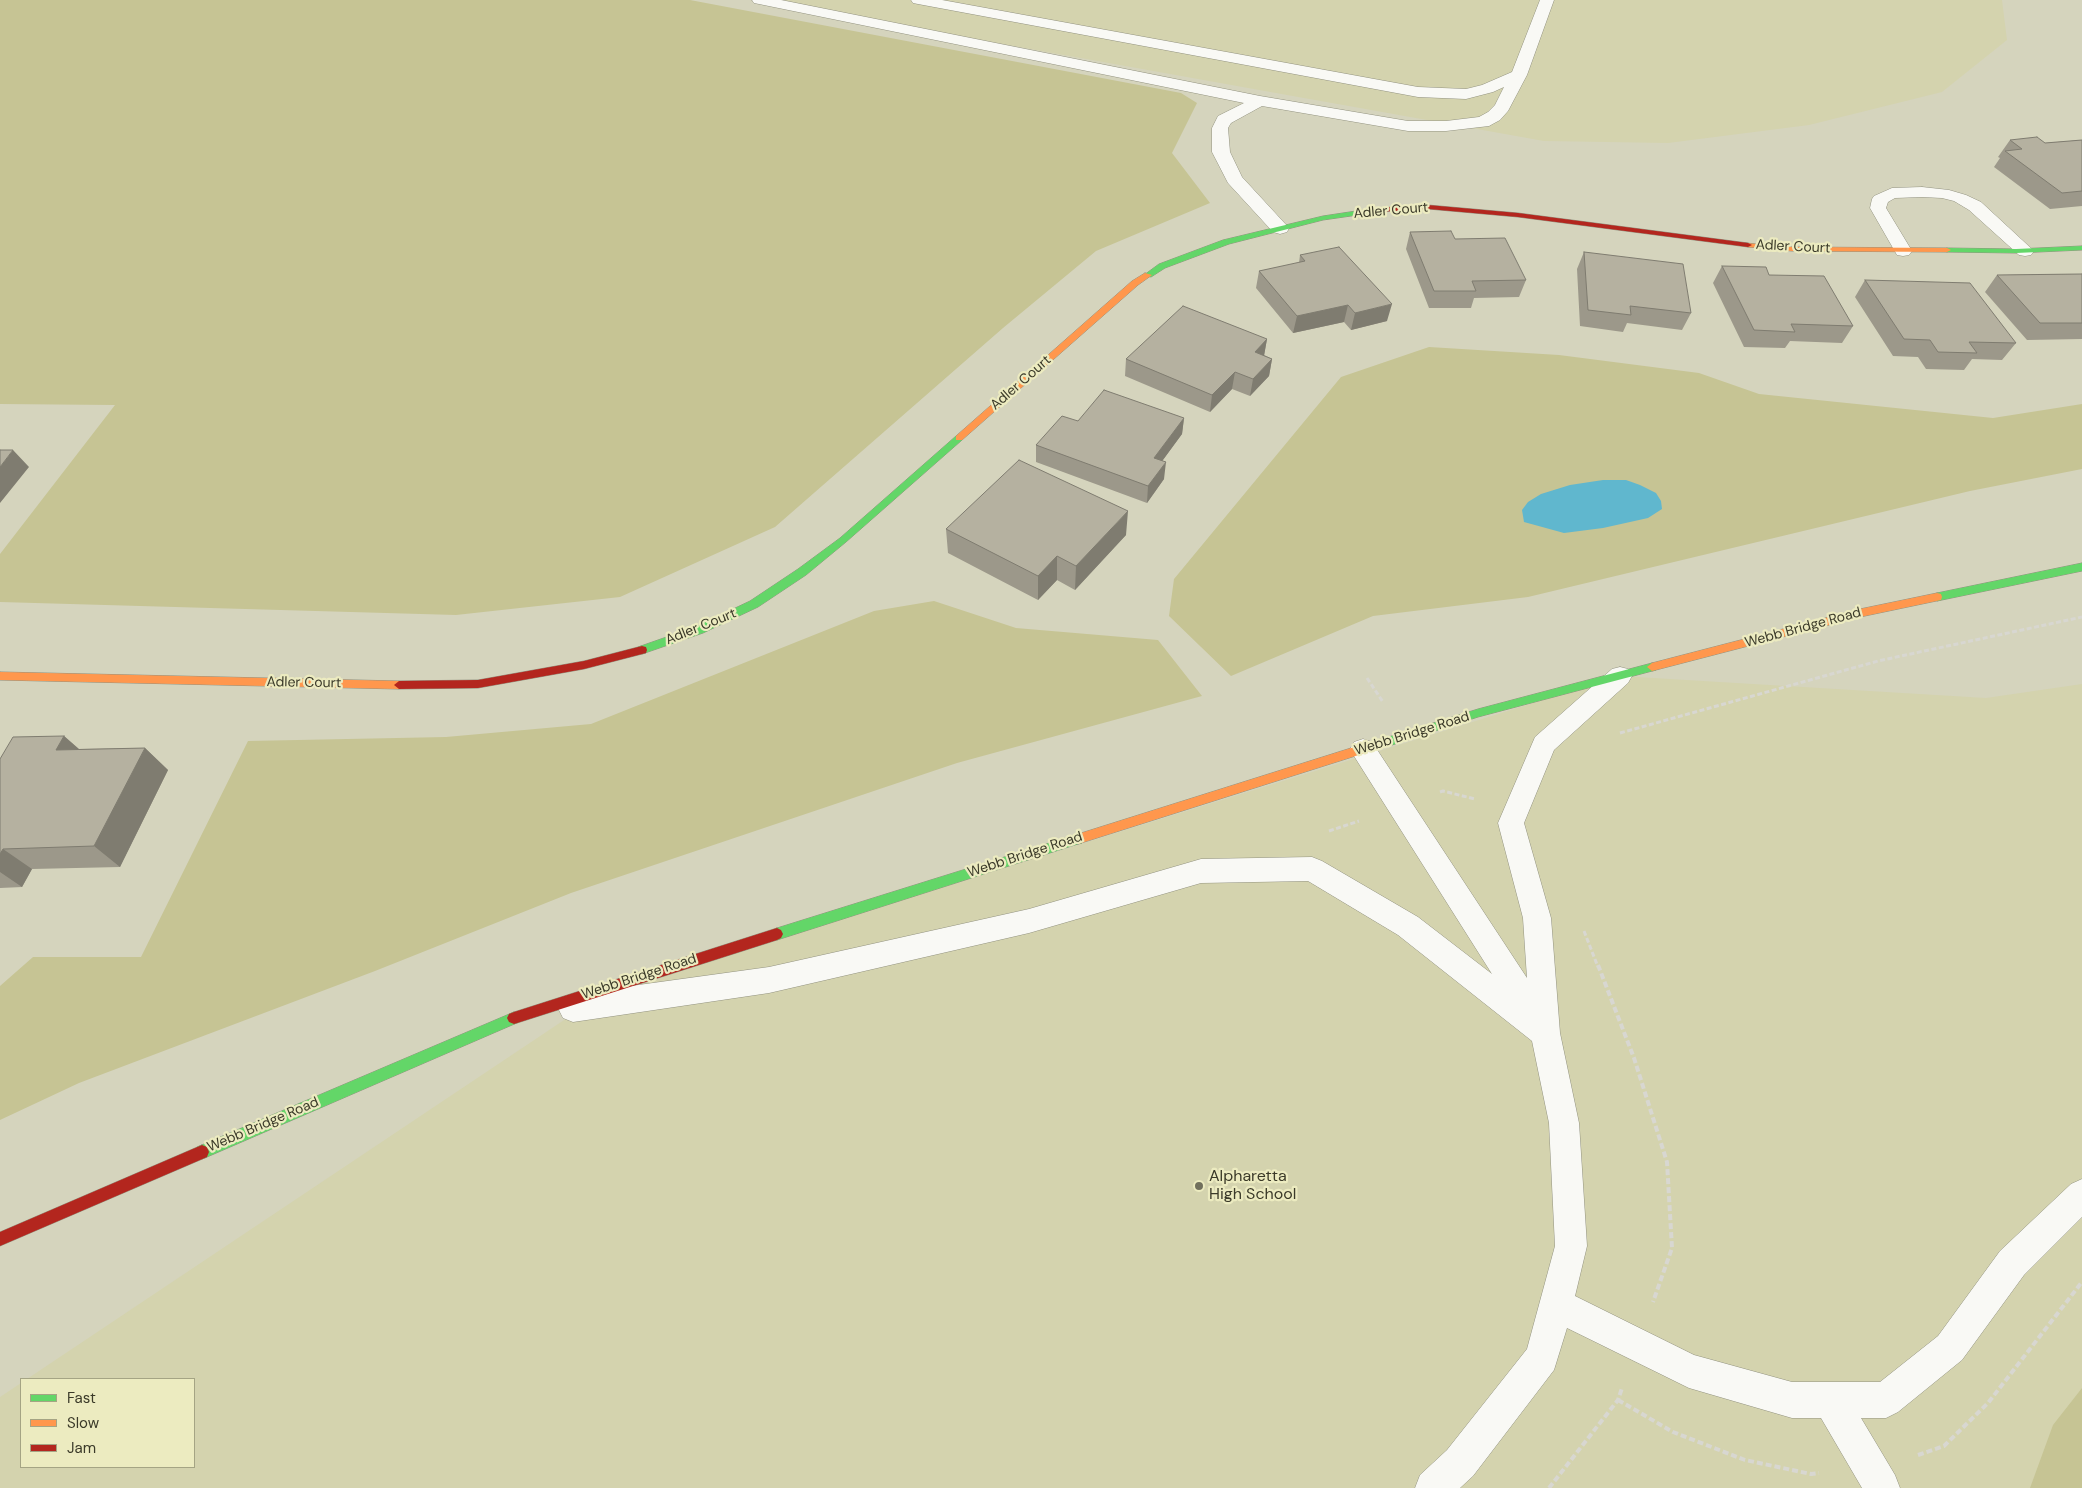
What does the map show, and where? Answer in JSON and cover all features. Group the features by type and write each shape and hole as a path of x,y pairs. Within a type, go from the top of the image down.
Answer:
{"street":[{"path":"758,0 1260,101 1408,126 1446,126 1483,122 1494,116 1502,107 1519,75 1547,0"},
{"path":"918,0 1418,92 1466,94 1487,89 1519,75"},
{"path":"1204,89 1224,120"},
{"path":"1260,101 1224,120 1220,128 1219,140 1225,164 1248,195 1280,228"},
{"name":"Adler Court","path":"0,676 403,685 478,684 584,665 640,651 699,630 754,604 802,572 843,540 1135,283 1162,266 1193,254 1280,228 1323,218 1368,211 1428,207 1518,215 1716,242 1792,249 2026,251 2082,248"},
{"name":"Webb Bridge Road","path":"0,1239 518,1016 1478,713 1860,613 2082,567"}],"lane":[{"path":"1903,251 1878,208 1880,199 1892,194 1922,192 1960,198 1975,206 2026,251"},
{"path":"1433,1488 1460,1463 1542,1358 1571,1246 1564,1123 1545,1033 1537,918 1511,823 1544,744 1620,676"},
{"path":"1363,749 1545,1033"},
{"path":"518,1016 769,980 1029,921 1200,871 1312,869 1408,926 1545,1033"},
{"path":"1556,1304 1689,1371 1792,1400 1886,1400 1950,1348 2012,1262 2082,1195"},
{"path":"1830,1400 1882,1488"}],"path":[{"path":"1611,735 1878,661 2082,617"},
{"path":"1549,1488 1618,1400 1672,1248 1667,1162 1634,1058 1582,928"}],"shaded area":[{"path":"0,0 690,0 1181,93 1197,103 1172,153 1210,203 1096,251 1003,328 775,527 620,597 456,615 0,602 0,554 115,405 0,404"},
{"path":"757,0 2002,0 2007,40 1942,92 1809,125 1668,143 1544,141"},
{"path":"1429,347 1559,355 1699,373 1759,394 1993,418 2082,404 2082,469 1970,491 1528,597 1373,616 1231,676 1169,616 1174,579 1341,377"},
{"path":"934,601 1016,628 1158,640 1202,696 957,763 571,893 375,971 79,1083 0,1120 0,986 33,957 141,957 248,741 446,737 591,724 874,611"},
{"name":"Alpharetta High School","path":"1620,676 1986,698 2082,684 2082,1488 0,1488 0,1397 20,1384 20,1468 195,1468 195,1378 28,1378 606,992"},
{"path":"2082,1388 2082,1488 2030,1488 2053,1425"}],"water":[{"path":"1603,480 1626,480 1640,485 1656,493 1661,501 1662,509 1648,518 1603,528 1564,533 1524,522 1522,510 1528,502 1541,494 1570,485"}],"building":[{"path":"2037,137 2045,143 2082,140 2082,191 2062,193 2005,151 2022,149 2010,140"},
{"path":"1451,231 1455,239 1505,238 1526,280 1472,281 1476,291 1434,291 1410,232"},
{"path":"1339,247 1392,304 1355,313 1348,305 1297,316 1259,271 1305,261 1300,255"},
{"path":"1584,252 1683,264 1691,313 1630,306 1631,315 1588,310"},
{"path":"1722,266 1766,267 1769,275 1824,276 1853,326 1791,324 1795,332 1754,330"},
{"path":"2082,274 2082,323 2040,323 1997,275"},
{"path":"1865,280 1970,283 2016,343 1969,342 1977,353 1938,352 1930,340 1904,339"},
{"path":"1183,306 1267,339 1255,352 1272,359 1253,379 1235,372 1212,395 1126,359"},
{"path":"1104,390 1184,418 1154,458 1166,462 1148,486 1036,445 1062,416 1078,421"},
{"path":"0,450 13,450 0,467"},
{"path":"1019,460 1128,511 1076,566 1057,556 1038,576 946,529"},
{"path":"64,736 56,750 145,748 94,846 3,849 0,854 0,759 13,737"}],"traffic: fast":[{"path":"1148,275 1162,266 1226,242 1323,218 1376,210"},
{"path":"1947,250 2016,251 2082,248"},
{"path":"642,650 699,630 754,604 802,572 843,540 959,438"},
{"path":"1937,597 2082,567"},
{"path":"1386,742 1478,713 1652,667"},
{"path":"777,934 1078,839"},
{"path":"202,1152 514,1018"}],"traffic: slow":[{"path":"1748,245 1792,249 1947,250"},
{"path":"959,438 1135,283 1148,275"},
{"path":"1652,667 1860,613 1937,597"},
{"path":"0,676 399,685"},
{"path":"1078,839 1386,742"}],"traffic: jam":[{"path":"1376,210 1428,207 1518,215 1748,245"},
{"path":"399,685 478,684 584,665 642,650"},
{"path":"514,1018 777,934"},
{"path":"0,1239 202,1152"}],"place":[{"name":"Alpharetta High School","path":"1199,1186"}]}
